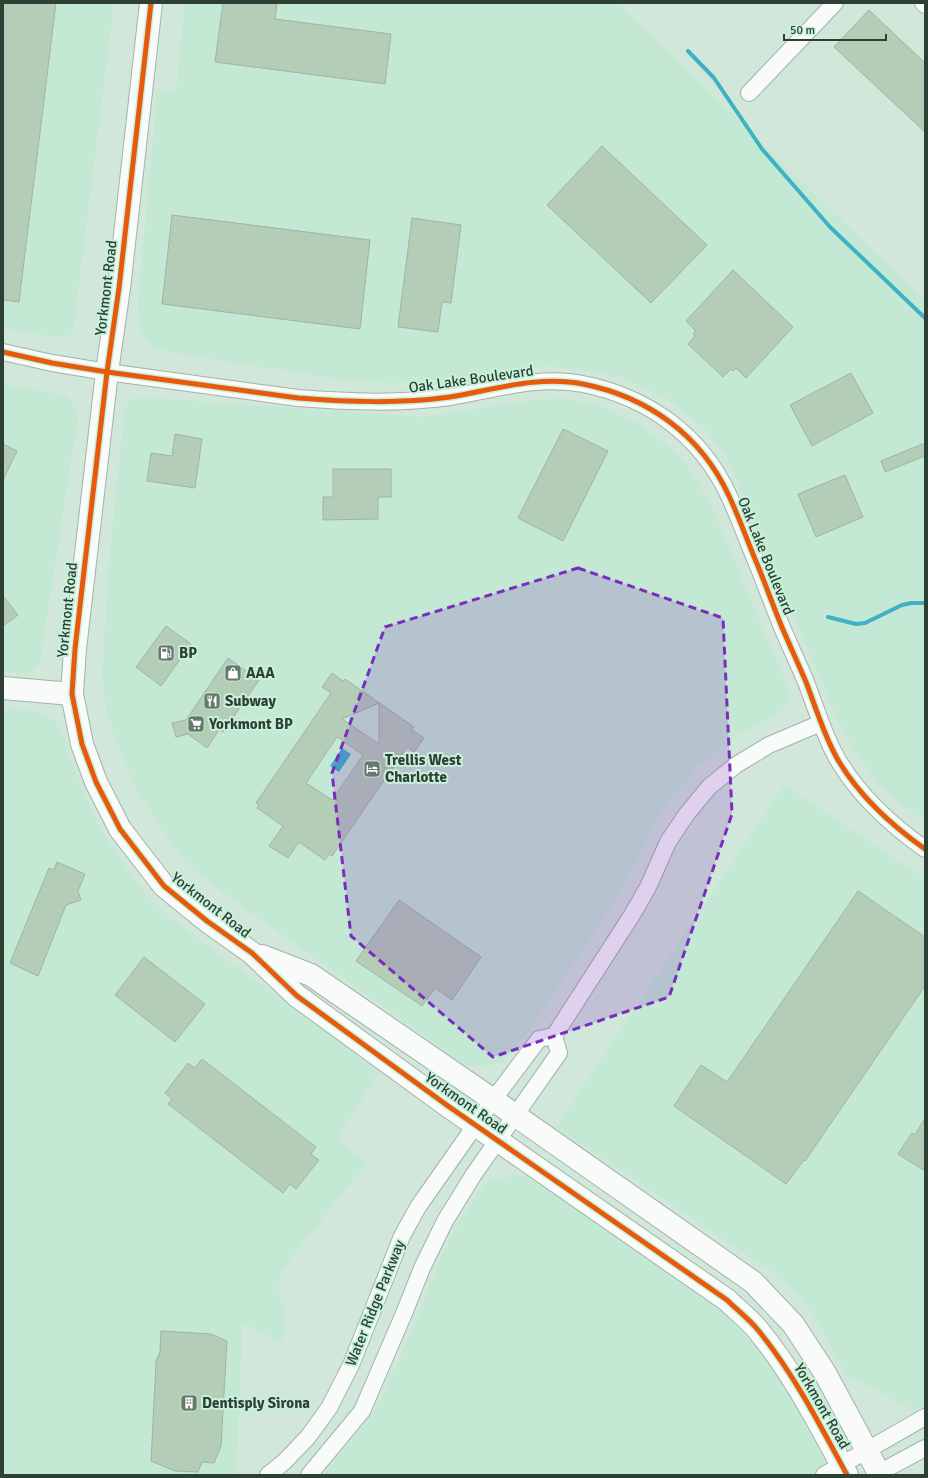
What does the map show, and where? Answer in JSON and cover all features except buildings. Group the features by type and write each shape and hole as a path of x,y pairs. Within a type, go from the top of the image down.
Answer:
{"street":[{"name":"Yorkmont Road","path":"151,3 119,288 107,372 96,472 79,601 72,694 82,744 96,782 120,829 164,886 207,921 252,952 297,996 476,1125 727,1300 757,1329 803,1393 837,1472"},
{"path":"750,93 835,3"},
{"name":"Oak Lake Boulevard","path":"3,352 52,363 107,372 298,398 364,402 427,399 537,382 570,382 582,383 631,399 668,420 685,434 697,446 718,476 728,495 781,626 805,679 821,723 839,761 850,778 873,806 883,816 925,849"},
{"path":"3,688 72,694"},
{"path":"554,1036 648,887 668,842 686,815 709,787 736,765 769,745 821,723"},
{"name":"Yorkmont Road","path":"252,952 311,975 515,1115 753,1282 793,1324 825,1372 878,1474"},
{"name":"Water Ridge Parkway","path":"268,1475 284,1462 308,1437 329,1408 351,1365 402,1236 418,1207 493,1100 539,1039 554,1036 559,1053 515,1115 444,1221 422,1268 362,1411 309,1475"},
{"path":"837,1472 866,1450 925,1417"},
{"path":"878,1474 925,1448"}],"highlighted area":[{"path":"578,568 723,618 732,814 669,997 493,1057 351,936 332,773 385,627"}],"shaded area":[{"path":"3,3 114,3 73,334 66,336 58,337 3,329"},
{"path":"185,3 617,3 925,301 925,821 899,803 877,782 854,750 833,709 725,454 704,428 664,397 623,378 587,371 548,366 489,373 438,382 388,383 347,381 171,352 157,349 149,343 143,336 137,316 157,91 176,92"},
{"path":"3,384 65,395 79,411 40,661 30,673 3,672"},
{"path":"141,397 420,417 533,400 561,398 595,404 634,421 666,444 687,465 710,502 787,686 789,698 786,706 777,714 735,737 698,766 660,813 614,902 526,1034 506,1059 496,1064 486,1066 467,1066 229,897 192,869 174,848 136,789 113,732 105,703 102,672 110,554 124,416 126,406 131,399"},
{"path":"3,707 40,712 55,721 65,738 72,761 99,828 133,877 152,901 170,918 380,1070 337,1139 367,1162 280,1273 279,1291 284,1312 283,1343 243,1323 236,1475 3,1475"},
{"path":"784,785 925,879 925,1404 914,1410 846,1375 817,1320 800,1297 772,1272 556,1127"},
{"path":"516,1175 528,1177 548,1189 721,1309 766,1358 791,1396 831,1475 323,1475 366,1422 381,1398 407,1342 442,1255 462,1217 483,1186 490,1180"}],"water":[{"path":"342,748 351,754 339,772 330,766"}],"waterway":[{"path":"688,51 714,78 762,149 830,227 925,318"},
{"path":"828,617 856,624 865,623 902,605 911,603 925,603"}],"cycle path":[{"path":"151,3 119,288 107,372 75,649 72,694 82,744 96,782 120,829 164,886 207,921 252,953 297,996 448,1106 727,1300 747,1318 771,1347 795,1382 847,1475"},
{"path":"3,352 52,363 107,372 298,398 336,401 412,401 450,397 516,384 549,381 583,384 607,390 629,398 650,409 670,422 688,437 704,455 717,474 729,496 781,625 806,682 824,732 838,760 866,798 888,820 925,849"}],"place":[{"name":"BP","path":"166,653"},
{"name":"AAA","path":"233,673"},
{"name":"Subway","path":"212,701"},
{"name":"Yorkmont BP","path":"196,724"},
{"name":"Trellis West Charlotte","path":"372,769"},
{"name":"Dentisply Sirona","path":"189,1403"}]}
